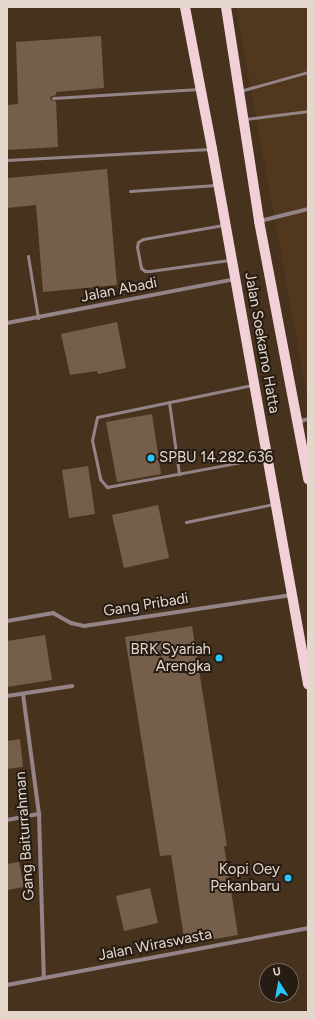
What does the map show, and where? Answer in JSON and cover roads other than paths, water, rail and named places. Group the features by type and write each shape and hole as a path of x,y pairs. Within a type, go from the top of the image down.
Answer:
{"main road":[{"name":"Jalan Soekarno Hatta","path":"185,7 308,683"},
{"name":"Jalan Soekarno Hatta","path":"226,7 239,92 245,119 259,221 308,480"}],"street":[{"path":"259,221 308,209"},
{"name":"Jalan Abadi","path":"7,323 235,279"},
{"path":"297,422 308,419"},
{"name":"Gang Pribadi","path":"7,621 53,613 70,623 84,626 293,595"},
{"path":"7,696 72,686"},
{"name":"Gang Baiturrahman","path":"23,694 39,814 44,978"},
{"path":"7,820 39,814"},
{"name":"Jalan Wiraswasta","path":"7,985 308,928"}],"lane":[{"path":"239,92 308,72"},
{"path":"53,98 201,89"},
{"path":"245,119 308,111"},
{"path":"7,160 212,149"},
{"path":"130,192 218,185"},
{"path":"225,225 143,239 138,242 137,247 140,268 145,272 231,259"},
{"path":"28,256 38,318"},
{"path":"253,385 97,417 92,440 100,479 107,487 236,463 267,455"},
{"path":"169,402 178,474"},
{"path":"186,522 276,504"}],"place":[{"name":"SPBU 14.282.636","path":"151,458"},
{"name":"BRK Syariah Arengka","path":"219,658"},
{"name":"Kopi Oey Pekanbaru","path":"288,878"}]}
